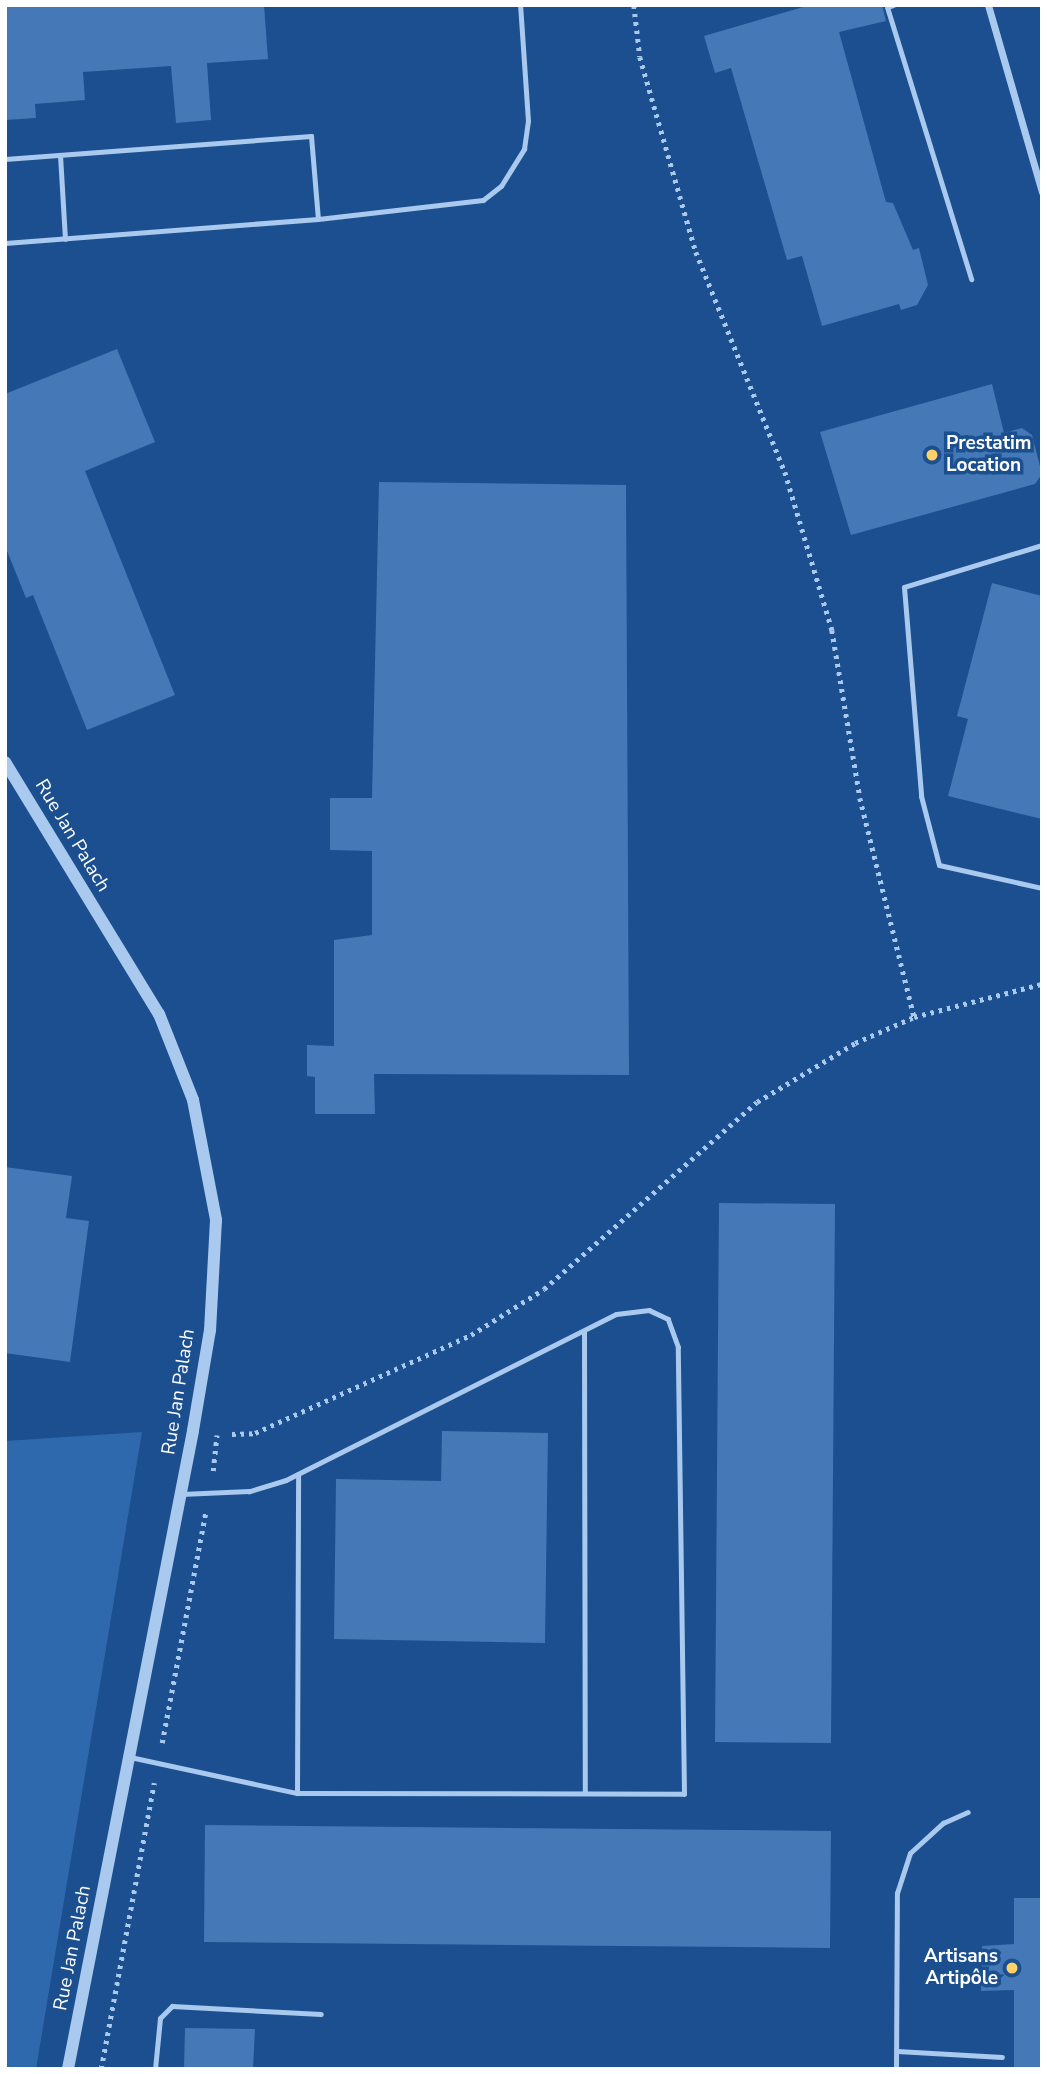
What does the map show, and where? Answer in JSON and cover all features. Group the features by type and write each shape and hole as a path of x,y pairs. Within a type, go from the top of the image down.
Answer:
{"street":[{"path":"988,5 1042,192"},
{"name":"Rue Jan Palach","path":"5,762 159,1014 193,1100 216,1220 209,1330 192,1436 68,2069"}],"lane":[{"path":"5,243 468,205 501,186 524,149 528,121 520,5"},
{"path":"893,5 887,7 971,279"},
{"path":"5,159 311,136 318,219"},
{"path":"60,155 65,239"},
{"path":"1042,545 904,587 921,796 939,864 1042,888"},
{"path":"130,1757 297,1793 684,1794 678,1347 668,1319 649,1310 616,1314 298,1474 249,1491 181,1494"},
{"path":"584,1331 585,1793"},
{"path":"297,1793 298,1474"},
{"path":"897,2069 897,1893 910,1853 943,1823 968,1812"},
{"path":"155,2069 160,2018 172,2006 321,2014"},
{"path":"897,2051 1002,2057"}],"path":[{"path":"634,5 640,57 696,252 785,472 832,630 860,798 914,1017"},
{"path":"232,1434 255,1433 471,1335 544,1289 757,1102 855,1043 914,1017 1042,984"},
{"path":"101,2069 220,1435 192,1436"}],"shaded area":[{"path":"142,1432 36,2069 5,2069 5,1441"}],"building":[{"path":"5,5 264,5 268,59 207,63 211,120 176,123 171,66 83,72 85,100 35,104 36,118 5,120"},
{"path":"810,5 882,5 886,21 839,32 886,202 893,203 913,250 919,248 928,285 917,305 901,310 899,304 822,326 802,256 787,260 731,68 715,73 704,36"},
{"path":"117,349 155,442 85,471 175,695 87,730 33,595 26,598 5,546 5,394"},
{"name":"Prestatim Location","path":"992,384 1004,433 1022,428 1032,435 1042,474 1035,484 851,535 820,432"},
{"path":"379,482 626,485 629,1075 374,1074 375,1114 315,1114 315,1077 307,1076 307,1045 334,1046 334,940 372,935 372,851 330,850 330,798 372,798"},
{"path":"992,583 1042,596 1042,819 948,796 968,719 957,716"},
{"path":"5,1167 72,1176 66,1218 89,1221 70,1362 5,1353"},
{"path":"719,1203 835,1204 831,1743 715,1742"},
{"path":"442,1431 548,1433 545,1643 334,1639 336,1479 441,1481"},
{"path":"205,1825 831,1831 830,1948 204,1942"},
{"name":"Artisans Artipôle","path":"1014,1898 1042,1898 1042,2069 1014,2069 1014,1990 981,1991 982,1946 1014,1944"},
{"path":"185,2028 255,2029 253,2069 184,2069"}],"place":[{"name":"Prestatim Location","path":"932,455"},
{"name":"Artisans Artipôle","path":"1012,1968"}]}
